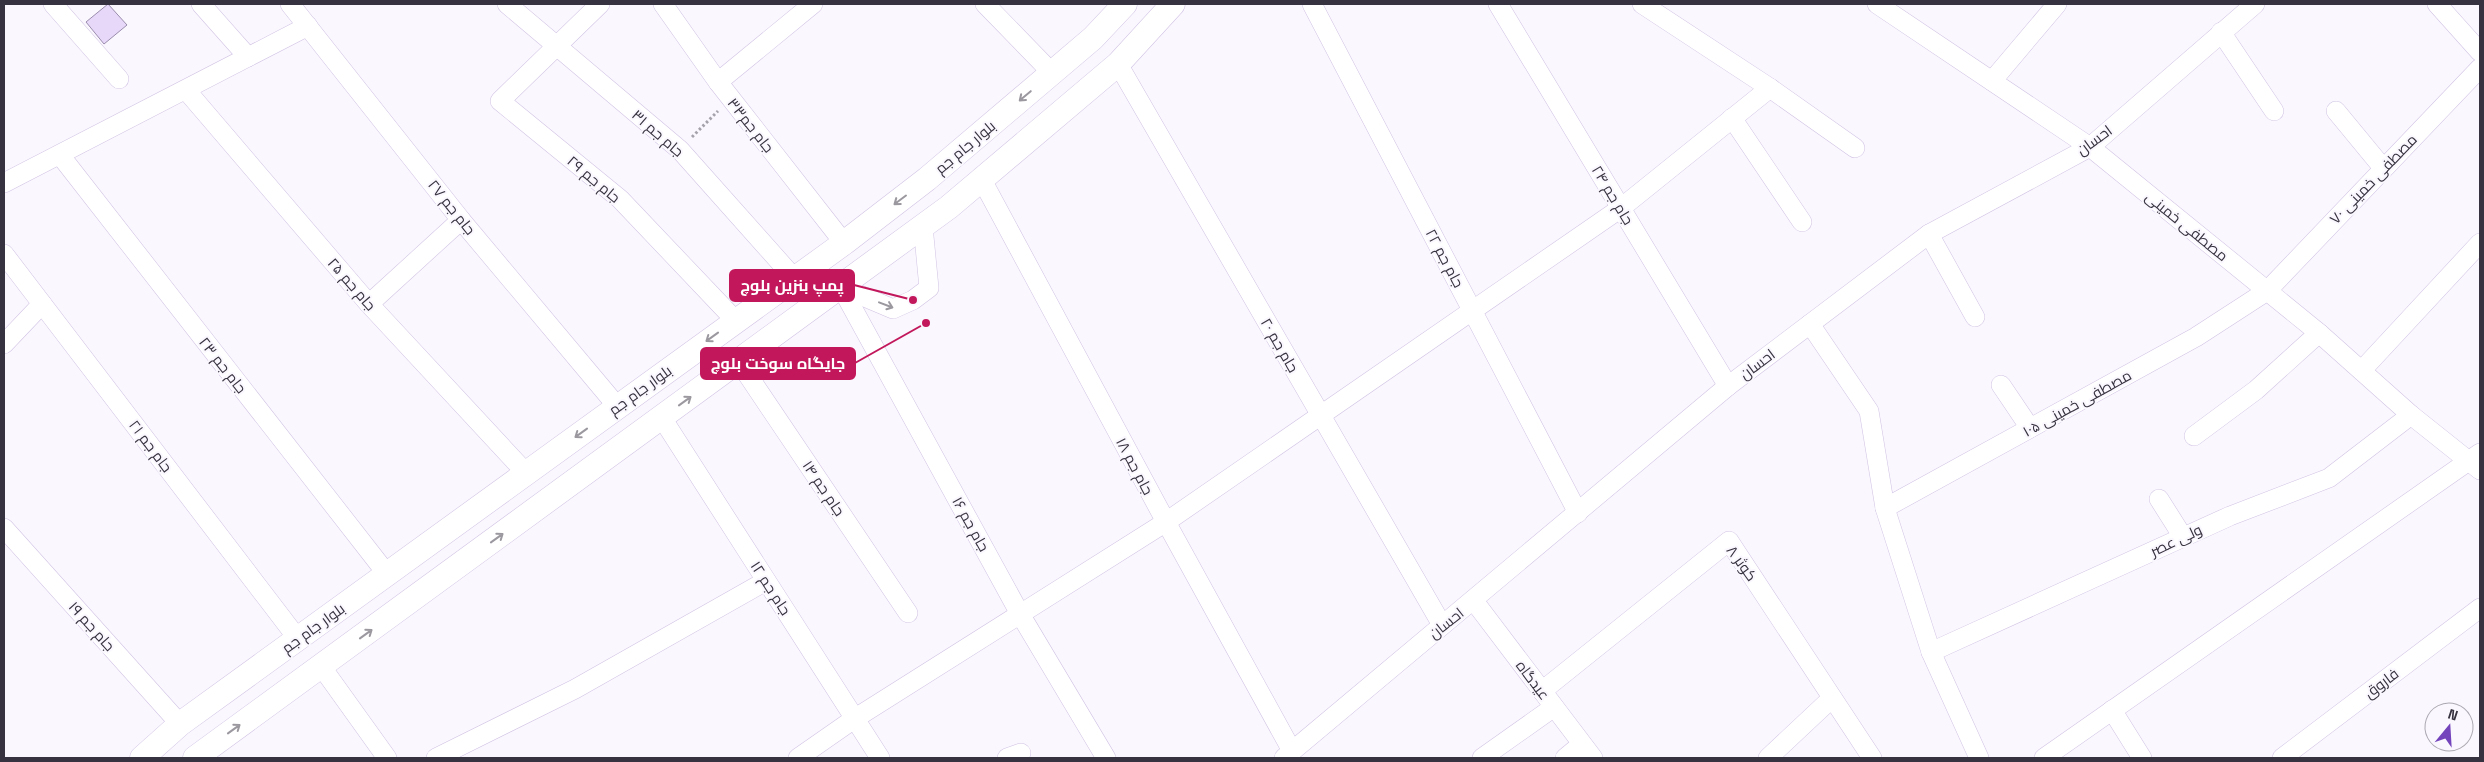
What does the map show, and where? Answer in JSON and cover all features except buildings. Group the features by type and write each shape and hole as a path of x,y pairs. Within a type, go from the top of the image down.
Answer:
{"main road":[{"name":"بلوار جام جم","path":"142,758 180,724 735,320 844,243 927,179 1093,38 1123,4"},
{"path":"200,757 321,666 841,288 923,226 982,180 1118,64 1173,4"},
{"path":"1093,38 1118,64"},
{"path":"298,639 321,666"}],"street":[{"path":"52,4 119,79"},
{"path":"201,4 248,57"},
{"name":"جام جم ۲۷","path":"290,4 461,220 618,406"},
{"name":"جام جم ۳۱","path":"507,4 680,150 794,278"},
{"path":"557,46 600,4"},
{"name":"جام جم۳۳","path":"663,4 718,82 844,243"},
{"path":"718,82 813,4"},
{"path":"985,4 1052,73"},
{"name":"جام جم ۲۲","path":"1312,4 1578,513"},
{"name":"جام جم ۲۴","path":"1498,4 1728,386"},
{"path":"1642,4 1770,88 1855,148"},
{"name":"مصطفی خمینی","path":"1877,4 2090,147 2319,332 2411,414 2477,462"},
{"path":"1992,81 2058,4"},
{"name":"احسان","path":"1288,754 1442,625 1474,601 1728,386 1930,234 2090,147 2255,4"},
{"path":"2437,4 2480,52"},
{"path":"4,183 308,26"},
{"path":"2221,32 2274,111"},
{"name":"جام جم ۲۹","path":"557,46 500,101 620,199 735,320"},
{"name":"جام جم ۲۰","path":"1118,64 1442,625"},
{"name":"مصطفی خمینی ۷۰","path":"2266,291 2480,68"},
{"path":"798,758 854,719 1166,522 1621,208 1770,88"},
{"name":"جام جم ۲۵","path":"186,90 369,304 526,473"},
{"path":"2336,111 2383,168"},
{"path":"1732,118 1802,222"},
{"name":"جام جم ۲۳","path":"60,155 387,574"},
{"name":"جام جم ۱۸","path":"982,180 1288,754"},
{"path":"369,304 461,220"},
{"path":"841,288 893,309 913,300 929,288 923,226"},
{"path":"1930,234 1975,317"},
{"path":"2362,369 2480,243"},
{"name":"جام جم ۲۱","path":"4,254 298,639"},
{"name":"جام جم ۱۶","path":"841,288 1020,614 1106,758"},
{"name":"مصطفی خمینی ۱۰۵","path":"1885,508 1991,452 2030,428 2196,337 2266,291"},
{"path":"4,344 42,304"},
{"path":"1810,324 1869,411 1885,508 1931,652 1979,758"},
{"path":"2194,436 2256,390 2319,332"},
{"name":"جام جم ۱۴","path":"739,362 908,613"},
{"path":"2001,385 2030,428"},
{"name":"ولی عصر","path":"1931,652 2230,516 2329,478 2411,414"},
{"name":"جام جم ۱۲","path":"662,418 880,758"},
{"path":"2044,758 2477,462"},
{"path":"2159,498 2183,537"},
{"name":"جام جم ۱۹","path":"4,528 180,724"},
{"name":"کوثر ۸","path":"1542,691 1729,541 1872,758"},
{"path":"436,758 575,689 766,581"},
{"name":"عیدگاه","path":"1474,601 1587,751"},
{"name":"فاروق","path":"2282,758 2480,608"},
{"path":"321,666 387,758"},
{"path":"1768,758 1832,698"},
{"path":"1482,758 1554,707"},
{"path":"2112,710 2142,758"},
{"path":"1565,758 1587,751"}],"path":[{"path":"680,150 731,98"}],"place":[{"name":"پمپ بنزین بلوچ","path":"913,300"},
{"name":"جایگاه سوخت بلوچ","path":"926,323"}]}
